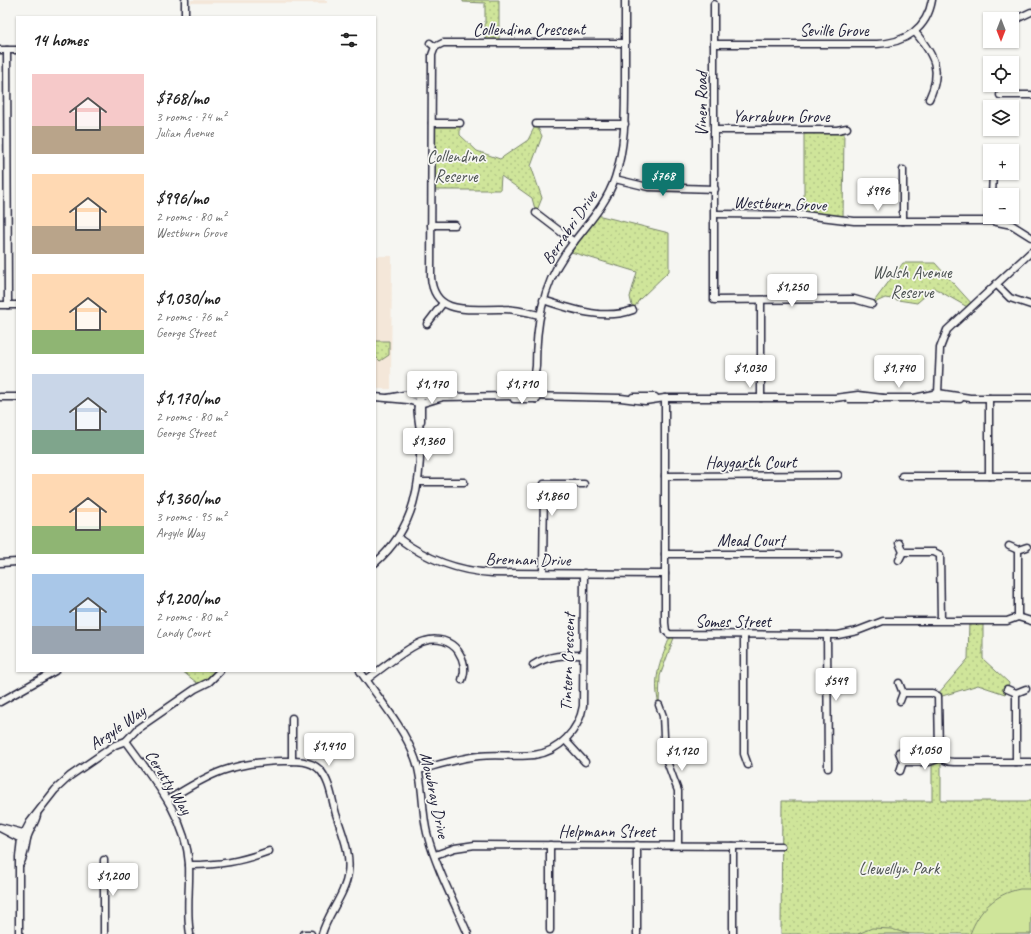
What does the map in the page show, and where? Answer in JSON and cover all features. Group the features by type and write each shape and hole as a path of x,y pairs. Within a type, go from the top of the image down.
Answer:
{"street":[{"path":"184,16 185,0"},
{"name":"Berrabri Drive","path":"536,397 536,340 539,315 543,300 554,274 574,242 597,215 615,179 623,147 625,124 625,0"},
{"name":"Seville Grove","path":"714,44 883,44 898,41 915,32 928,14 932,0"},
{"name":"Vinen Road","path":"714,4 714,300 761,300"},
{"path":"1019,18 1031,12"},
{"path":"915,32 931,54 935,64 936,80 929,99"},
{"name":"Collendina Crescent","path":"443,303 432,286 432,45 442,43 625,43"},
{"path":"0,50 16,50"},
{"path":"8,50 8,305"},
{"path":"1000,95 1031,95"},
{"path":"432,123 460,123"},
{"path":"536,124 625,124"},
{"name":"Yarraburn Grove","path":"715,130 837,130 847,128"},
{"path":"0,165 7,165"},
{"path":"903,170 903,221"},
{"path":"615,179 648,187 715,189"},
{"path":"536,213 574,242"},
{"name":"Westburn Grove","path":"715,214 801,215 847,221 983,219"},
{"name":"Westburn Grove","path":"1009,224 1031,237"},
{"path":"431,225 455,225"},
{"path":"940,394 940,348 947,330 1031,252"},
{"path":"996,284 1010,298 1031,306"},
{"path":"761,398 761,300 854,299 872,304"},
{"path":"543,300 592,313 618,314 633,310"},
{"path":"427,324 443,303 458,309 514,310 539,315"},
{"path":"0,305 16,305"},
{"path":"376,397 388,398 404,395 420,401 443,397 505,397 520,400 536,397 621,398 644,396 665,398 835,398 858,400 914,398 929,400 940,394"},
{"path":"940,394 952,400 970,398 1031,398"},
{"path":"0,397 16,397"},
{"name":"Somes Street","path":"665,398 665,623 667,632 675,635 827,635 852,633 883,621 1006,620 1018,617 1031,620"},
{"path":"989,398 989,476"},
{"path":"376,562 398,538 411,513 419,482 420,401"},
{"name":"Haygarth Court","path":"665,476 838,475"},
{"path":"902,476 1031,476"},
{"path":"419,482 464,482"},
{"path":"543,573 544,484 584,484"},
{"name":"Brennan Drive","path":"398,538 432,558 464,570 492,573 665,574"},
{"path":"899,543 903,552"},
{"path":"1010,546 1018,550"},
{"path":"1018,550 1027,546"},
{"path":"1018,550 1018,617"},
{"path":"899,560 903,552"},
{"path":"903,552 934,552 940,555 941,620"},
{"name":"Mead Court","path":"665,554 838,554"},
{"path":"0,563 16,562"},
{"name":"Tintern Crescent","path":"419,770 474,756 539,754 551,749 565,740 576,725 582,710 584,573"},
{"path":"744,635 744,754 748,765"},
{"path":"827,635 828,768"},
{"path":"366,680 421,642 436,639 446,642 458,651 464,665 462,680"},
{"path":"533,665 544,658 557,655 583,655"},
{"path":"0,702 52,672"},
{"name":"Argyle Way","path":"24,836 55,790 70,776 115,745 126,741 137,729 195,689 209,682 219,672"},
{"name":"Mowbray Drive","path":"361,672 404,736 419,770 425,824 435,855 468,934"},
{"path":"899,683 903,693 900,701"},
{"path":"1007,689 1016,693 1026,689"},
{"path":"903,693 932,693 938,696 939,752 942,758 951,762 1031,762"},
{"path":"1016,693 1016,762"},
{"path":"658,705 663,716 665,756 678,791 678,845"},
{"path":"292,718 292,761"},
{"path":"565,740 585,762"},
{"name":"Cerutty Way","path":"126,741 168,800 181,828 189,865 188,913 190,934"},
{"path":"899,752 902,762 900,771"},
{"path":"902,762 929,762 942,758"},
{"path":"168,800 203,778 227,768 256,762 292,761 311,764 318,769 325,777 348,854 349,867 347,880 342,893 327,918 322,934"},
{"path":"0,828 24,836 20,864 19,934"},
{"path":"550,845 550,930"},
{"path":"637,845 637,934"},
{"name":"Helpmann Street","path":"435,855 450,849 467,846 781,846"},
{"path":"733,846 733,934"},
{"path":"189,865 220,865 236,862 269,851"},
{"path":"104,860 104,934"},
{"path":"304,934 311,934"}],"shaded area":[{"path":"191,0 327,0 327,3 191,3"},
{"path":"376,256 392,256 391,389 376,389"}],"green space":[{"path":"463,0 499,0 499,43 485,43 485,3 463,2"},
{"name":"Collendina Reserve","path":"432,123 460,123 460,135 477,151 500,159 528,140 536,124 542,136 531,166 542,198 536,213 532,198 501,176 500,190 432,190"},
{"path":"844,129 843,220 804,215 804,130"},
{"path":"597,215 669,233 669,271 639,300 633,310 630,297 637,272 568,251"},
{"name":"Walsh Avenue Reserve","path":"903,263 935,263 973,305 969,308 934,288 917,303 885,298 872,304"},
{"path":"376,341 389,341 389,355 380,361 376,357"},
{"path":"969,621 983,621 983,659 1009,683 1005,694 978,685 939,697 937,695 968,659"},
{"path":"671,634 675,635 660,676 659,705 657,695 657,677"},
{"path":"183,672 219,672 201,686"},
{"name":"Llewellyn Park","path":"941,758 941,801 1031,801 1031,934 781,934 782,801 932,801 932,762"},
{"path":"1031,889 1031,934 970,934 978,918 989,904 1011,891"},
{"path":"872,928 891,929 909,934 858,934"}]}
